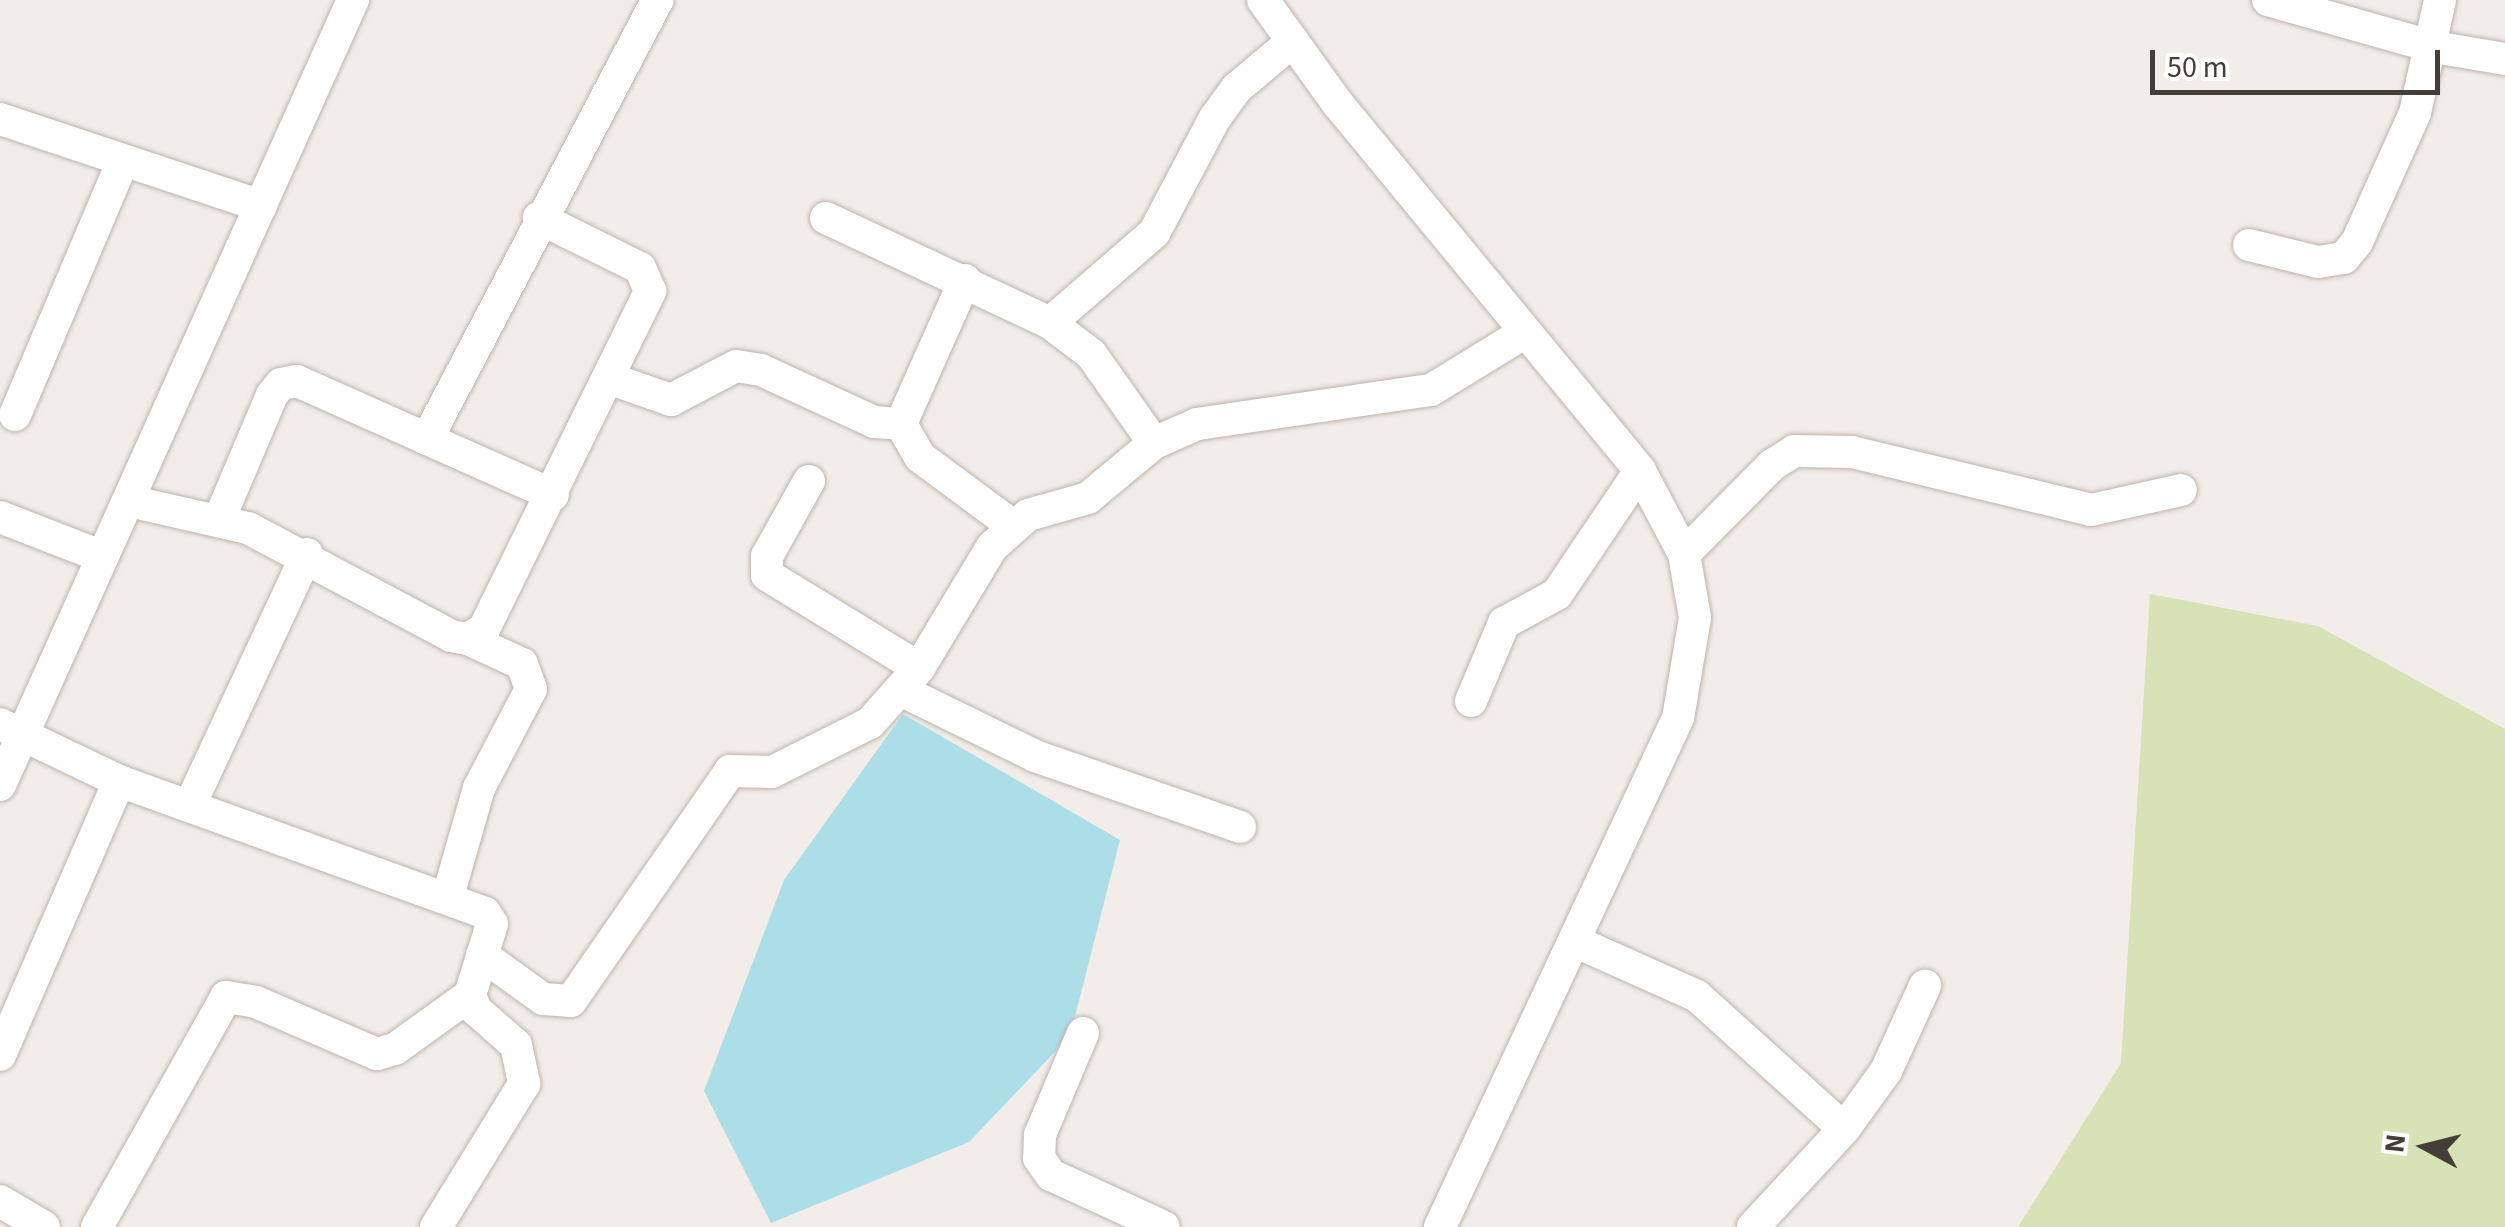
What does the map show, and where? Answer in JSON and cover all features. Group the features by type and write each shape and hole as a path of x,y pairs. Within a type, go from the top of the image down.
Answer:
{"street":[{"path":"0,785 11,729 103,557 353,0"},
{"path":"427,439 539,218 657,0"},
{"path":"1262,0 1524,333 1640,471 1684,554 1695,618 1678,718 1440,1227"},
{"path":"2268,0 2434,46 2505,58"},
{"path":"2249,245 2318,262 2344,258 2385,184 2434,46 2440,0"},
{"path":"1050,323 1154,234 1226,103 1293,41"},
{"path":"4,132 123,161 260,206"},
{"path":"15,415 123,161"},
{"path":"468,639 496,610 645,303 648,279 640,268 539,218"},
{"path":"826,218 1050,323 1090,354 1154,444"},
{"path":"901,424 965,280"},
{"path":"482,955 542,999 571,1001 730,771 772,772 870,723 910,680 992,547 1012,525 1050,506 1088,498 1154,444 1248,412 1431,390 1524,333"},
{"path":"608,378 670,400 736,366 761,370 874,422 901,424"},
{"path":"219,520 282,384 326,391 553,495"},
{"path":"901,424 920,457 1012,525"},
{"path":"1684,554 1794,452 1852,452 2091,510 2181,490"},
{"path":"1472,701 1504,624 1557,594 1640,471"},
{"path":"809,481 767,556 767,575 910,680 1036,756 1240,827"},
{"path":"128,501 219,520 307,554 451,636 468,639 522,664 531,689 479,788 448,896"},
{"path":"0,516 103,557"},
{"path":"190,806 307,554"},
{"path":"11,729 119,781 472,905 492,924 470,996 395,1049 377,1054 256,1002 226,997 96,1227"},
{"path":"0,1055 119,781"},
{"path":"1574,941 1697,996 1844,1130"},
{"path":"1753,1227 1844,1130 1886,1071 1925,986"},
{"path":"436,1227 524,1084 516,1045 476,1010 470,996"},
{"path":"1083,1033 1040,1136 1039,1158 1051,1175 1164,1227"},
{"path":"0,1200 44,1227"}],"green space":[{"path":"2150,594 2318,626 2505,729 2505,1227 2018,1227 2121,1063"}],"water":[{"path":"903,714 1120,840 1070,1036 969,1142 771,1223 704,1091 784,880"}]}
